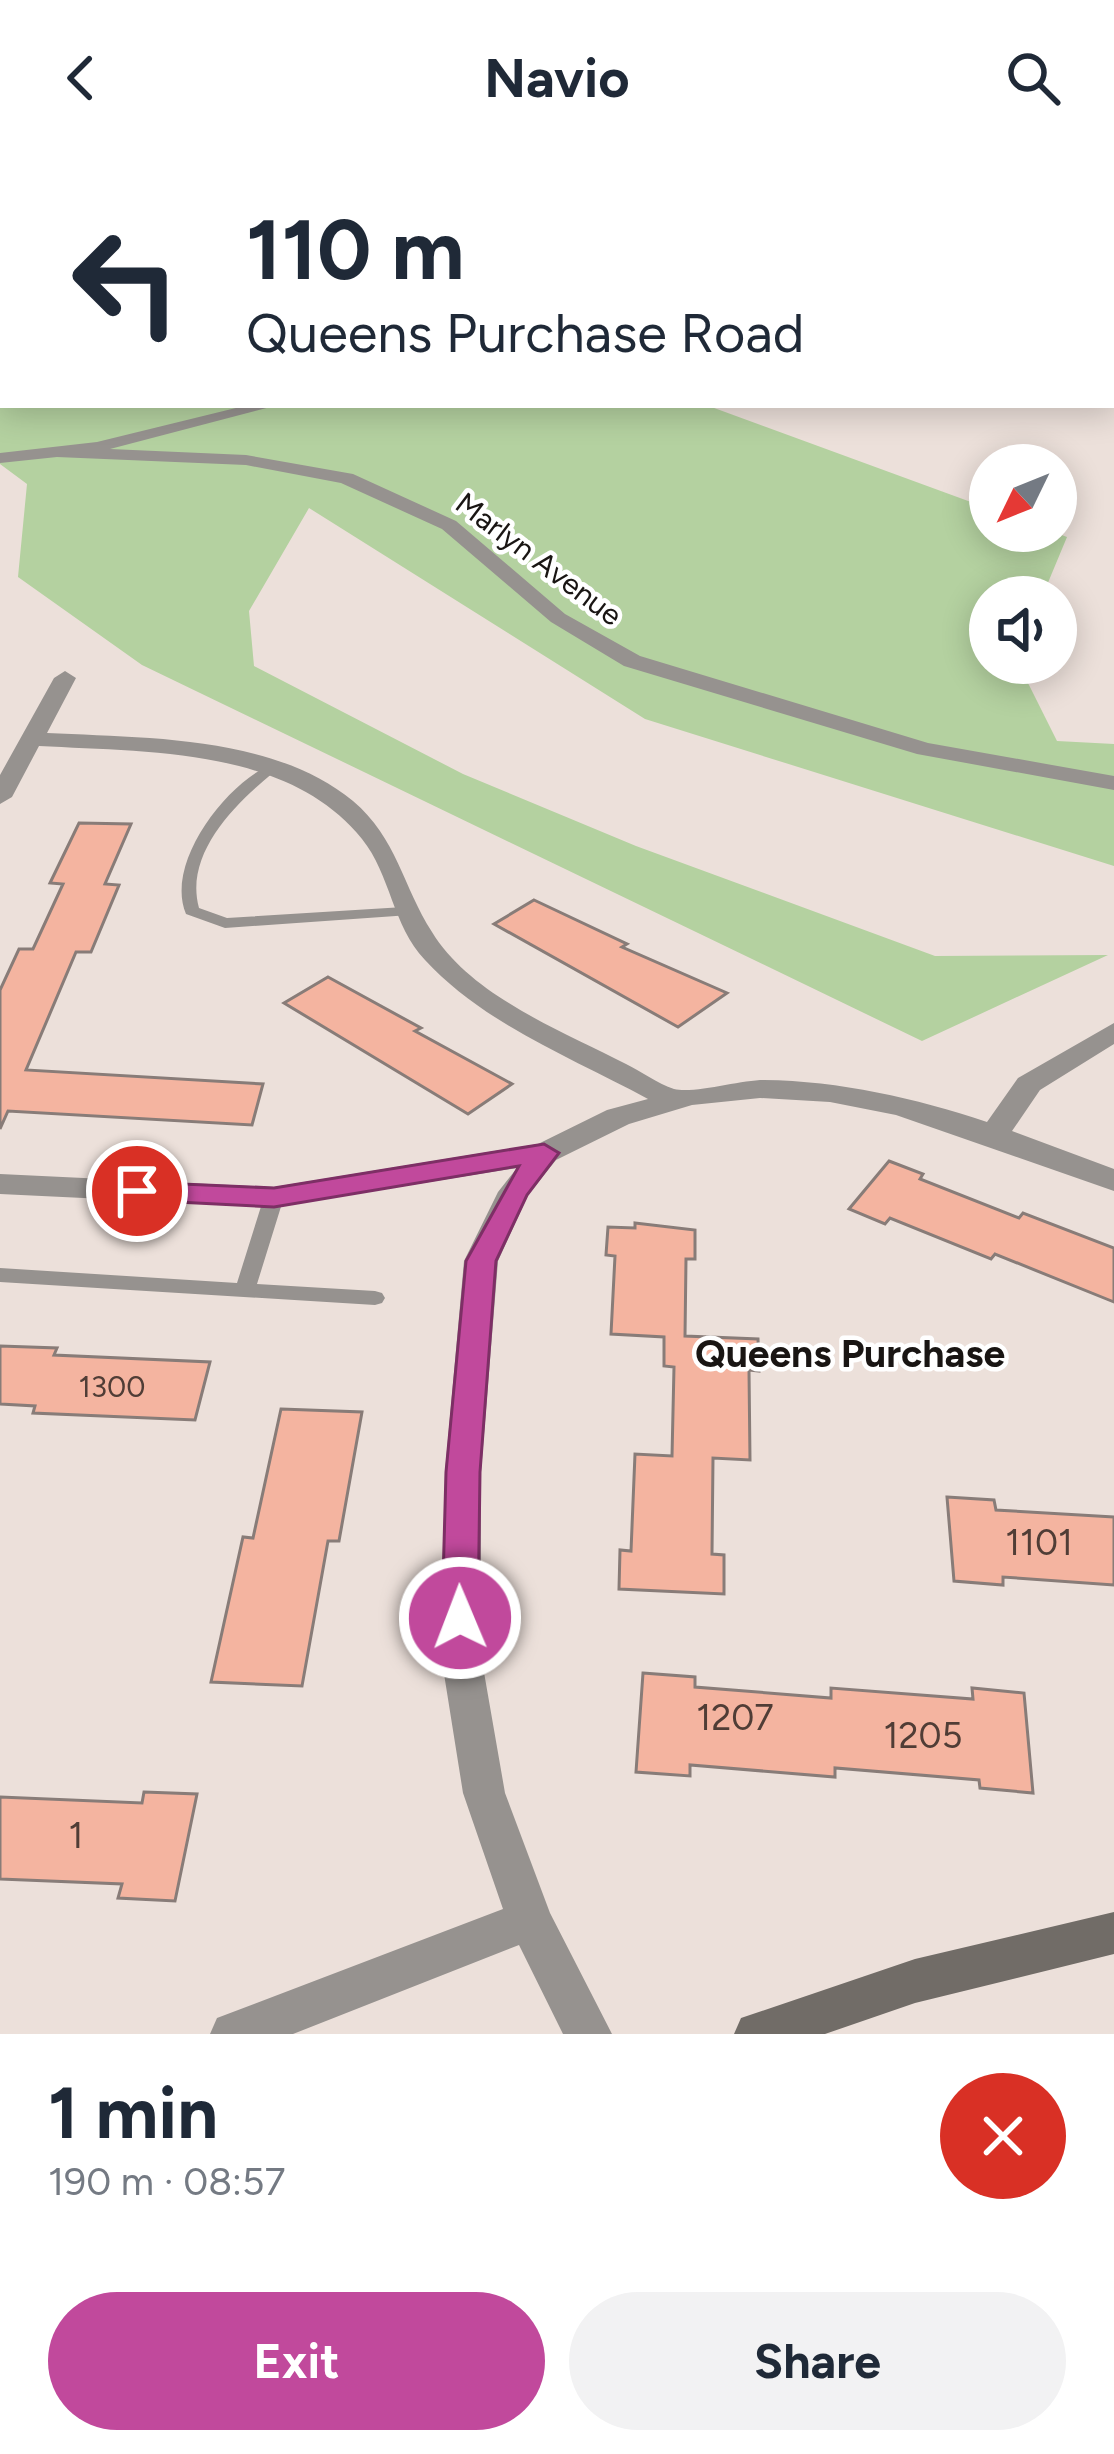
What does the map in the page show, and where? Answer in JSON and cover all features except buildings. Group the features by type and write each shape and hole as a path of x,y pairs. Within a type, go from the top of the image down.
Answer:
{"street":[{"path":"0,458 63,453 256,408"},
{"name":"Marlyn Avenue","path":"63,453 246,460 346,478 449,525 570,627 632,661 925,749 1114,783"},
{"path":"0,797 65,678"},
{"path":"31,740 135,745 236,759 329,794 356,815 390,866 404,912 432,952 467,983 671,1099"},
{"path":"992,1136 1029,1084 1114,1032"},
{"path":"588,2034 530,1919 484,1793 461,1655 458,1582 481,1261 514,1192 544,1153 579,1132 709,1089 783,1085 889,1102 1114,1181"},
{"path":"0,1184 274,1197 544,1153"},
{"path":"234,2034 530,1919"},
{"path":"758,2034 915,1981 1114,1934"}],"lane":[{"path":"268,770 240,790 211,826 188,883 192,910 225,923 404,912"},
{"path":"245,1290 274,1197"},
{"path":"0,1275 375,1298"}],"green space":[{"path":"0,408 714,408 969,501 969,552 1061,552 1051,576 969,576 969,684 1028,684 1057,741 1114,744 1114,866 645,719 309,508 249,611 254,666 463,774 636,846 935,956 1108,955 922,1041 142,665 18,577 27,484 0,464"}],"district":[{"name":"Queens Purchase","path":"850,1353"}],"route":[{"path":"137,1191 274,1197 544,1153 514,1192 481,1261 463,1472 460,1618"}]}
